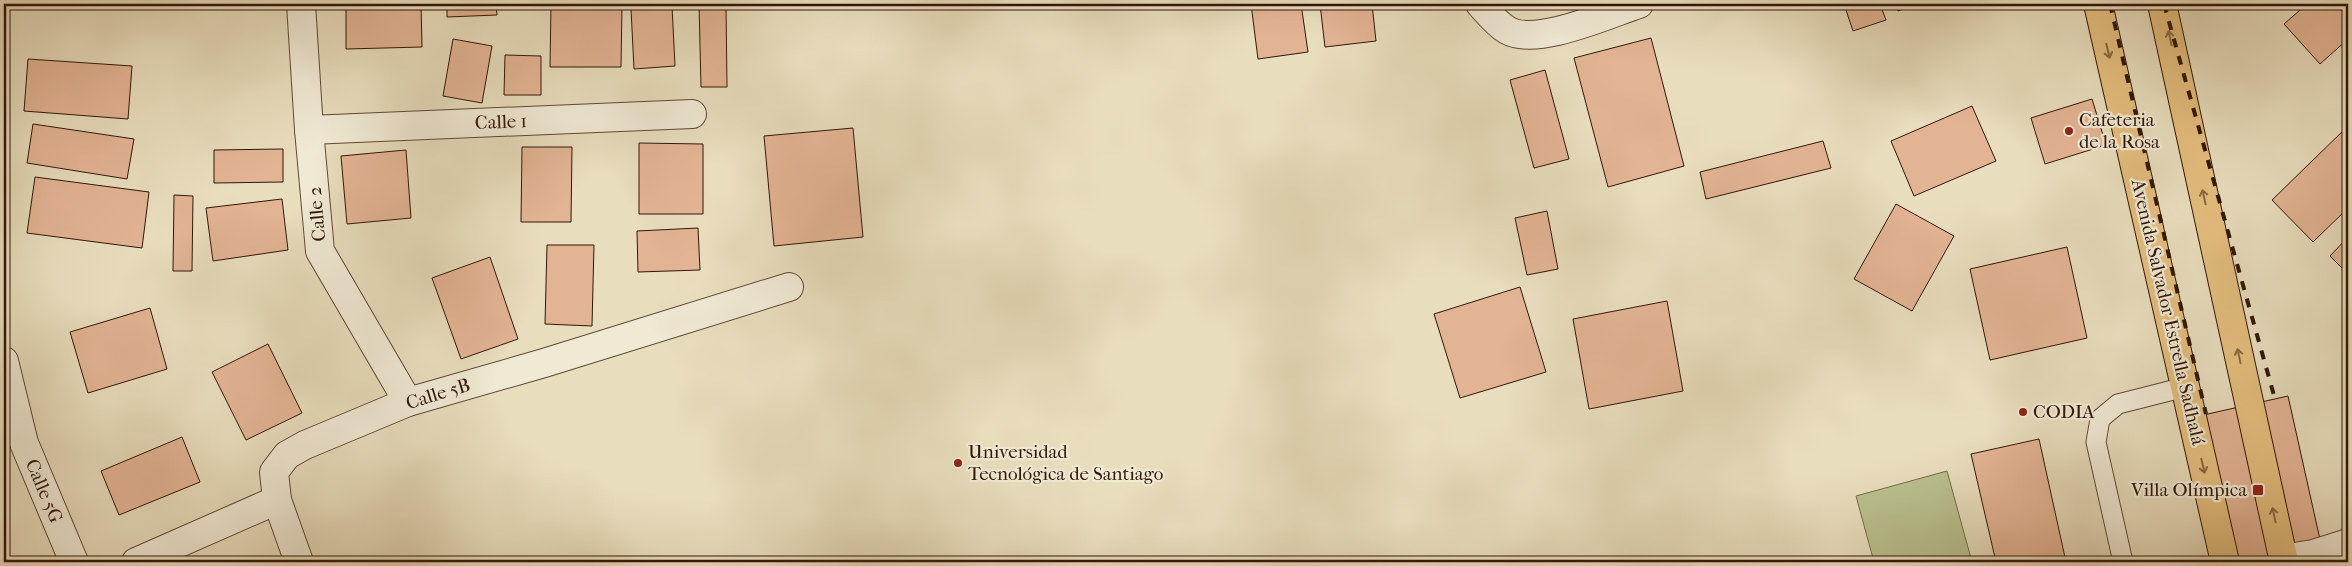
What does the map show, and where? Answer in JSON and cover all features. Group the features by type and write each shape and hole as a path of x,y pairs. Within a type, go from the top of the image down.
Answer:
{"main road":[{"name":"Avenida Salvador Estrella Sadhalá","path":"2098,4 2225,562"},
{"path":"2162,4 2284,560"}],"street":[{"name":"Calle 2","path":"301,4 309,130 320,252 408,402"},
{"path":"1480,4 1508,30 1525,36 1544,35 1639,4"},
{"name":"Calle 1","path":"309,130 692,114"},
{"name":"Calle 5B","path":"299,562 277,500 274,472 287,456 305,445 408,402 544,363 789,287"},
{"name":"Calle 5G","path":"4,360 24,443 74,562"},
{"path":"136,562 277,500"},
{"path":"2284,560 2313,554 2348,543"}],"lane":[{"path":"2124,562 2096,442 2100,419 2118,404 2185,387"}],"green space":[{"path":"1947,471 1972,562 1874,562 1856,496"}],"building":[{"path":"180,4 212,4 180,8"},
{"path":"346,4 421,4 422,47 346,49"},
{"path":"447,4 496,4 497,15 447,17"},
{"path":"551,4 622,4 621,67 550,67"},
{"path":"699,4 726,4 727,87 701,87"},
{"path":"1251,4 1301,4 1308,52 1258,59"},
{"path":"1320,4 1372,4 1376,41 1325,47"},
{"path":"1844,4 1880,4 1886,20 1853,31"},
{"path":"1896,4 1918,4 1898,11"},
{"path":"2307,4 2348,4 2348,39 2320,64 2284,24"},
{"path":"672,6 675,66 634,69 631,9"},
{"path":"1651,38 1684,166 1608,187 1574,58"},
{"path":"453,39 492,46 482,103 443,96"},
{"path":"505,55 541,56 541,95 504,95"},
{"path":"28,59 132,66 128,119 24,111"},
{"path":"1545,70 1569,159 1534,168 1510,80"},
{"name":"Cafeteria de la Rosa","path":"2092,99 2106,145 2045,164 2031,118"},
{"path":"1972,106 1996,161 1914,196 1891,141"},
{"path":"33,124 134,139 127,179 27,163"},
{"path":"2348,126 2348,208 2313,242 2272,200"},
{"path":"853,128 863,237 774,246 764,136"},
{"path":"1823,141 1831,168 1706,199 1700,172"},
{"path":"639,143 703,144 703,214 639,214"},
{"path":"522,147 572,147 571,222 521,222"},
{"path":"283,149 283,182 214,183 214,150"},
{"path":"406,150 411,218 347,224 341,156"},
{"path":"35,177 149,192 142,248 27,233"},
{"path":"174,195 193,196 192,271 173,271"},
{"path":"282,199 288,250 213,261 206,208"},
{"path":"1896,204 1954,236 1912,311 1854,279"},
{"path":"1547,211 1558,269 1527,275 1515,218"},
{"path":"698,228 700,270 638,272 637,231"},
{"path":"2348,237 2348,274 2330,256"},
{"path":"547,245 594,245 592,326 545,324"},
{"path":"2067,247 2087,338 1990,360 1970,269"},
{"path":"490,257 518,339 461,359 432,278"},
{"path":"1520,287 1546,372 1460,398 1434,314"},
{"path":"1667,301 1683,391 1589,409 1573,319"},
{"path":"150,308 167,369 88,393 70,332"},
{"path":"268,344 302,413 246,440 212,372"},
{"name":"Villa Olímpica","path":"2288,396 2325,562 2223,562 2190,418"},
{"path":"182,437 200,482 119,515 101,471"},
{"path":"2039,439 2066,562 1996,562 1971,454"}],"railway":[{"path":"2110,4 2206,414"},
{"path":"2164,4 2275,399"}],"place":[{"name":"Cafeteria de la Rosa","path":"2069,131"},
{"name":"CODIA","path":"2023,412"},
{"name":"Universidad Tecnológica de Santiago","path":"958,463"},
{"name":"Villa Olímpica","path":"2258,490"}]}
